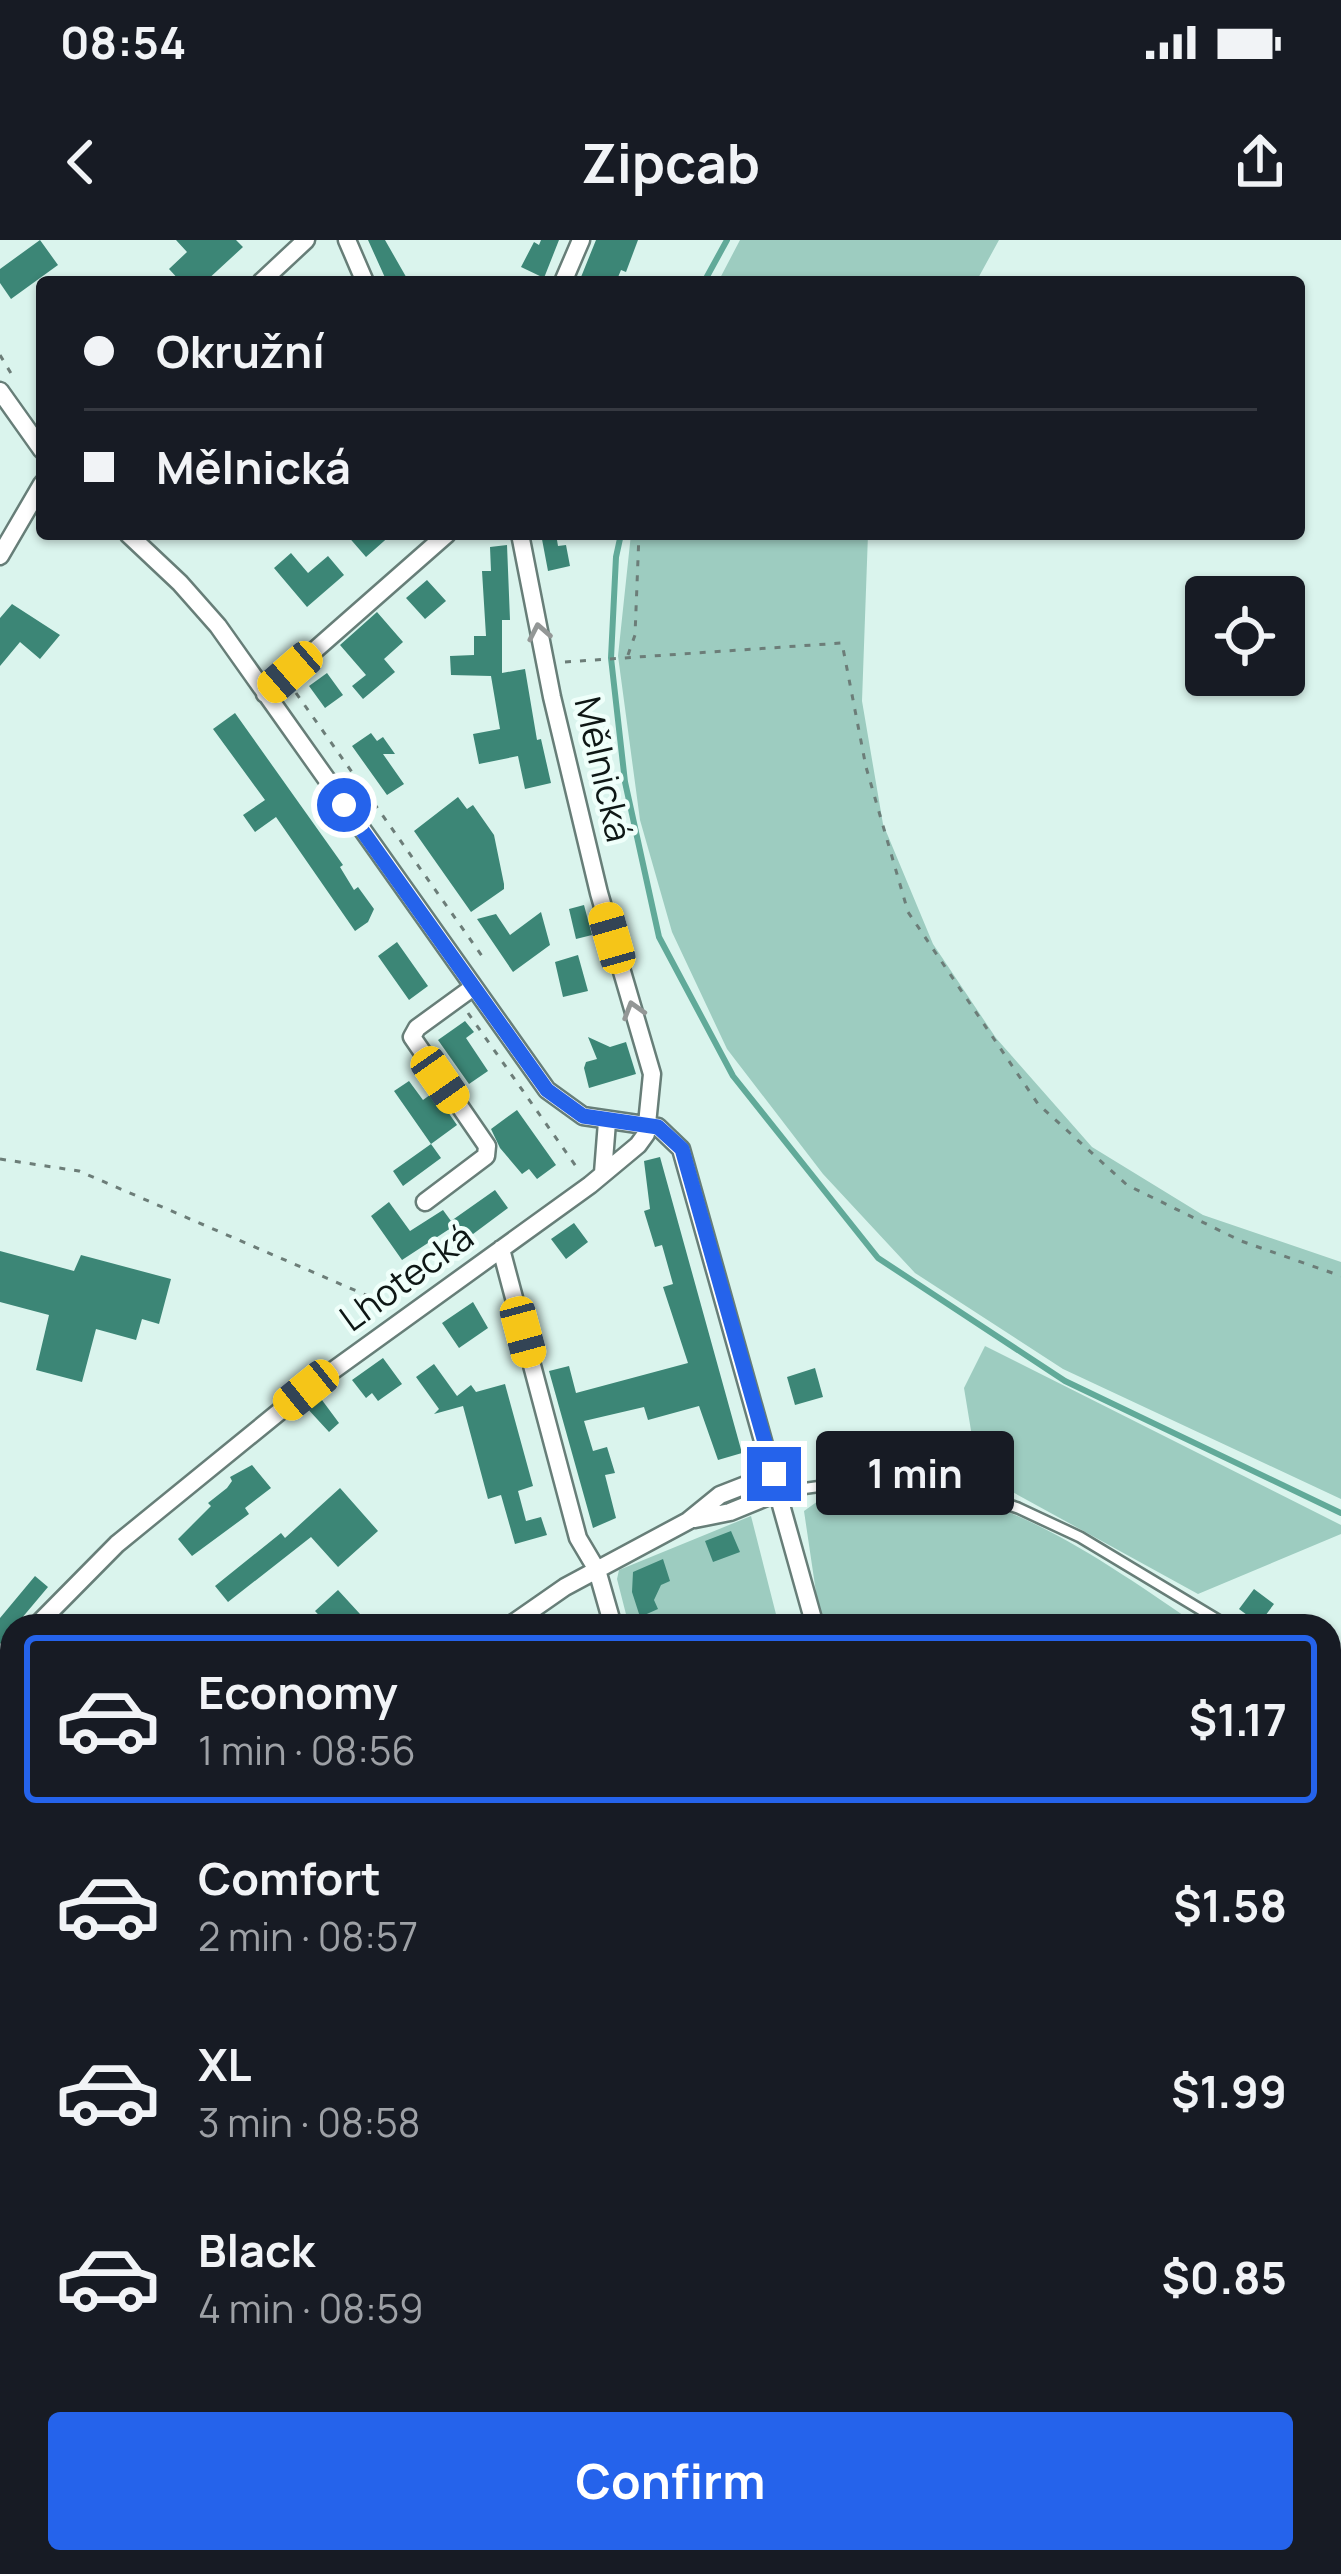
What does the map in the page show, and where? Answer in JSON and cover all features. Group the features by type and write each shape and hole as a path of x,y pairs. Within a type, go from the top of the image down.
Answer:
{"street":[{"path":"267,276 306,240"},
{"path":"347,240 362,276"},
{"path":"566,276 581,240"},
{"path":"0,391 36,442"},
{"path":"0,556 36,494"},
{"path":"134,540 218,626 547,1090 573,1111 608,1121 649,1124 668,1133 682,1149 811,1614"},
{"path":"265,694 440,540"},
{"name":"Mělnická","path":"521,540 599,893 652,1075 649,1124"},
{"path":"425,1202 486,1156 487,1146 412,1037 417,1028 472,988"},
{"path":"603,1173 608,1121"},
{"name":"Lhotecká","path":"48,1614 117,1544 306,1390 603,1173 638,1145 649,1124"},
{"path":"501,1250 578,1538 597,1570 610,1614"},
{"path":"526,1614 565,1587 688,1521 730,1512 777,1483"}],"lane":[{"path":"777,1483 928,1478 1018,1508 1080,1537 1208,1614"}],"path":[{"path":"627,657 635,634 639,540"},
{"path":"546,664 842,643 866,767 908,912 1038,1104 1127,1185 1241,1241 1341,1276"},
{"path":"0,1159 79,1171 411,1315"}],"shaded area":[{"path":"740,240 999,240 979,276 721,276"},
{"path":"630,540 868,540 862,701 883,824 933,944 996,1038 1092,1147 1203,1215 1341,1262 1341,1499 1063,1369 915,1273 823,1174 727,1049 672,932 640,820 618,656"},
{"path":"985,1346 1341,1525 1341,1534 1198,1594 978,1473 964,1388"},
{"path":"835,1489 937,1492 971,1499 1040,1526 1181,1614 819,1614 804,1511"},
{"path":"751,1516 776,1614 626,1614 619,1570"}],"building":[{"path":"40,240 58,265 36,276 36,281 11,299 0,283 0,269"},
{"path":"176,240 236,240 243,247 212,276 175,276 169,269 187,252"},
{"path":"368,240 385,240 406,276 384,276"},
{"path":"541,240 559,240 545,276 521,267 534,242 539,245"},
{"path":"596,240 638,240 626,272 581,276"},
{"path":"351,540 385,540 366,557"},
{"path":"542,540 557,540 558,546 566,545 570,566 548,571"},
{"path":"507,545 510,620 502,620 502,673 525,669 537,740 541,739 551,783 525,789 518,756 479,764 473,734 500,729 491,676 451,675 450,656 474,655 474,636 486,636 482,571 491,571 490,547"},
{"path":"291,553 308,573 328,556 344,575 307,607 274,568"},
{"path":"427,580 446,601 425,619 406,598"},
{"path":"12,604 60,635 40,659 20,642 0,666 0,618"},
{"path":"377,612 403,642 384,659 395,672 363,699 352,686 366,675 340,645"},
{"path":"327,673 343,695 325,708 309,686"},
{"path":"235,713 343,865 354,890 358,887 374,909 368,922 355,931 276,817 255,832 243,815 265,800 213,729"},
{"path":"371,733 377,741 383,737 395,754 383,754 404,784 387,795 352,746"},
{"path":"458,797 467,809 473,805 494,835 504,884 504,889 471,912 414,831"},
{"path":"584,905 592,935 576,939 569,909"},
{"path":"541,912 550,945 513,972 477,919 496,914 510,935"},
{"path":"397,942 428,986 409,1000 378,956"},
{"path":"578,955 588,991 563,997 555,962"},
{"path":"465,1021 474,1032 466,1038 488,1071 469,1084 438,1040"},
{"path":"588,1037 610,1047 626,1042 636,1074 589,1088 584,1068 586,1062 597,1059"},
{"path":"409,1081 423,1100 434,1092 457,1125 431,1144 394,1091"},
{"path":"517,1110 556,1165 537,1179 529,1169 522,1174 491,1129"},
{"path":"431,1144 441,1158 403,1186 393,1171"},
{"path":"660,1157 742,1453 718,1460 699,1406 648,1420 644,1407 584,1421 593,1451 607,1447 615,1473 605,1475 616,1518 593,1528 549,1371 569,1366 576,1393 688,1363 663,1287 673,1284 662,1245 655,1247 644,1211 650,1209 644,1161"},
{"path":"495,1190 508,1208 465,1240 454,1226 402,1260 371,1216 389,1202 410,1231 443,1210 451,1221"},
{"path":"574,1223 588,1242 566,1259 551,1239"},
{"path":"0,1251 74,1271 81,1255 171,1279 159,1324 142,1319 136,1340 96,1329 82,1382 36,1370 49,1315 0,1302"},
{"path":"473,1302 488,1328 459,1348 442,1323"},
{"path":"383,1358 402,1384 378,1401 372,1393 366,1398 352,1380"},
{"path":"434,1364 457,1396 471,1385 476,1392 505,1384 533,1486 518,1491 526,1521 541,1517 547,1535 515,1544 501,1495 488,1499 463,1406 434,1414 439,1409 416,1377"},
{"path":"815,1368 823,1397 795,1405 787,1377"},
{"path":"319,1396 339,1423 329,1432 306,1407"},
{"path":"252,1465 271,1488 245,1508 249,1514 192,1556 178,1539 227,1488 230,1477"},
{"path":"340,1488 378,1531 338,1567 311,1537 228,1602 215,1586 281,1533 285,1538"},
{"path":"731,1531 740,1552 713,1562 705,1541"},
{"path":"663,1559 670,1581 661,1585 654,1600 658,1609 639,1614 632,1592 633,1572"},
{"path":"35,1576 48,1587 25,1614 3,1614"},
{"path":"1254,1589 1274,1604 1266,1614 1246,1614 1239,1609"},
{"path":"338,1590 360,1614 318,1614 315,1611"}],"waterway":[{"path":"707,276 727,240"},
{"path":"620,540 611,658 625,782 659,937 733,1076 878,1258 1065,1381 1341,1513"}],"route":[{"path":"344,805 547,1090 583,1116 658,1127 682,1149 774,1474"}]}
